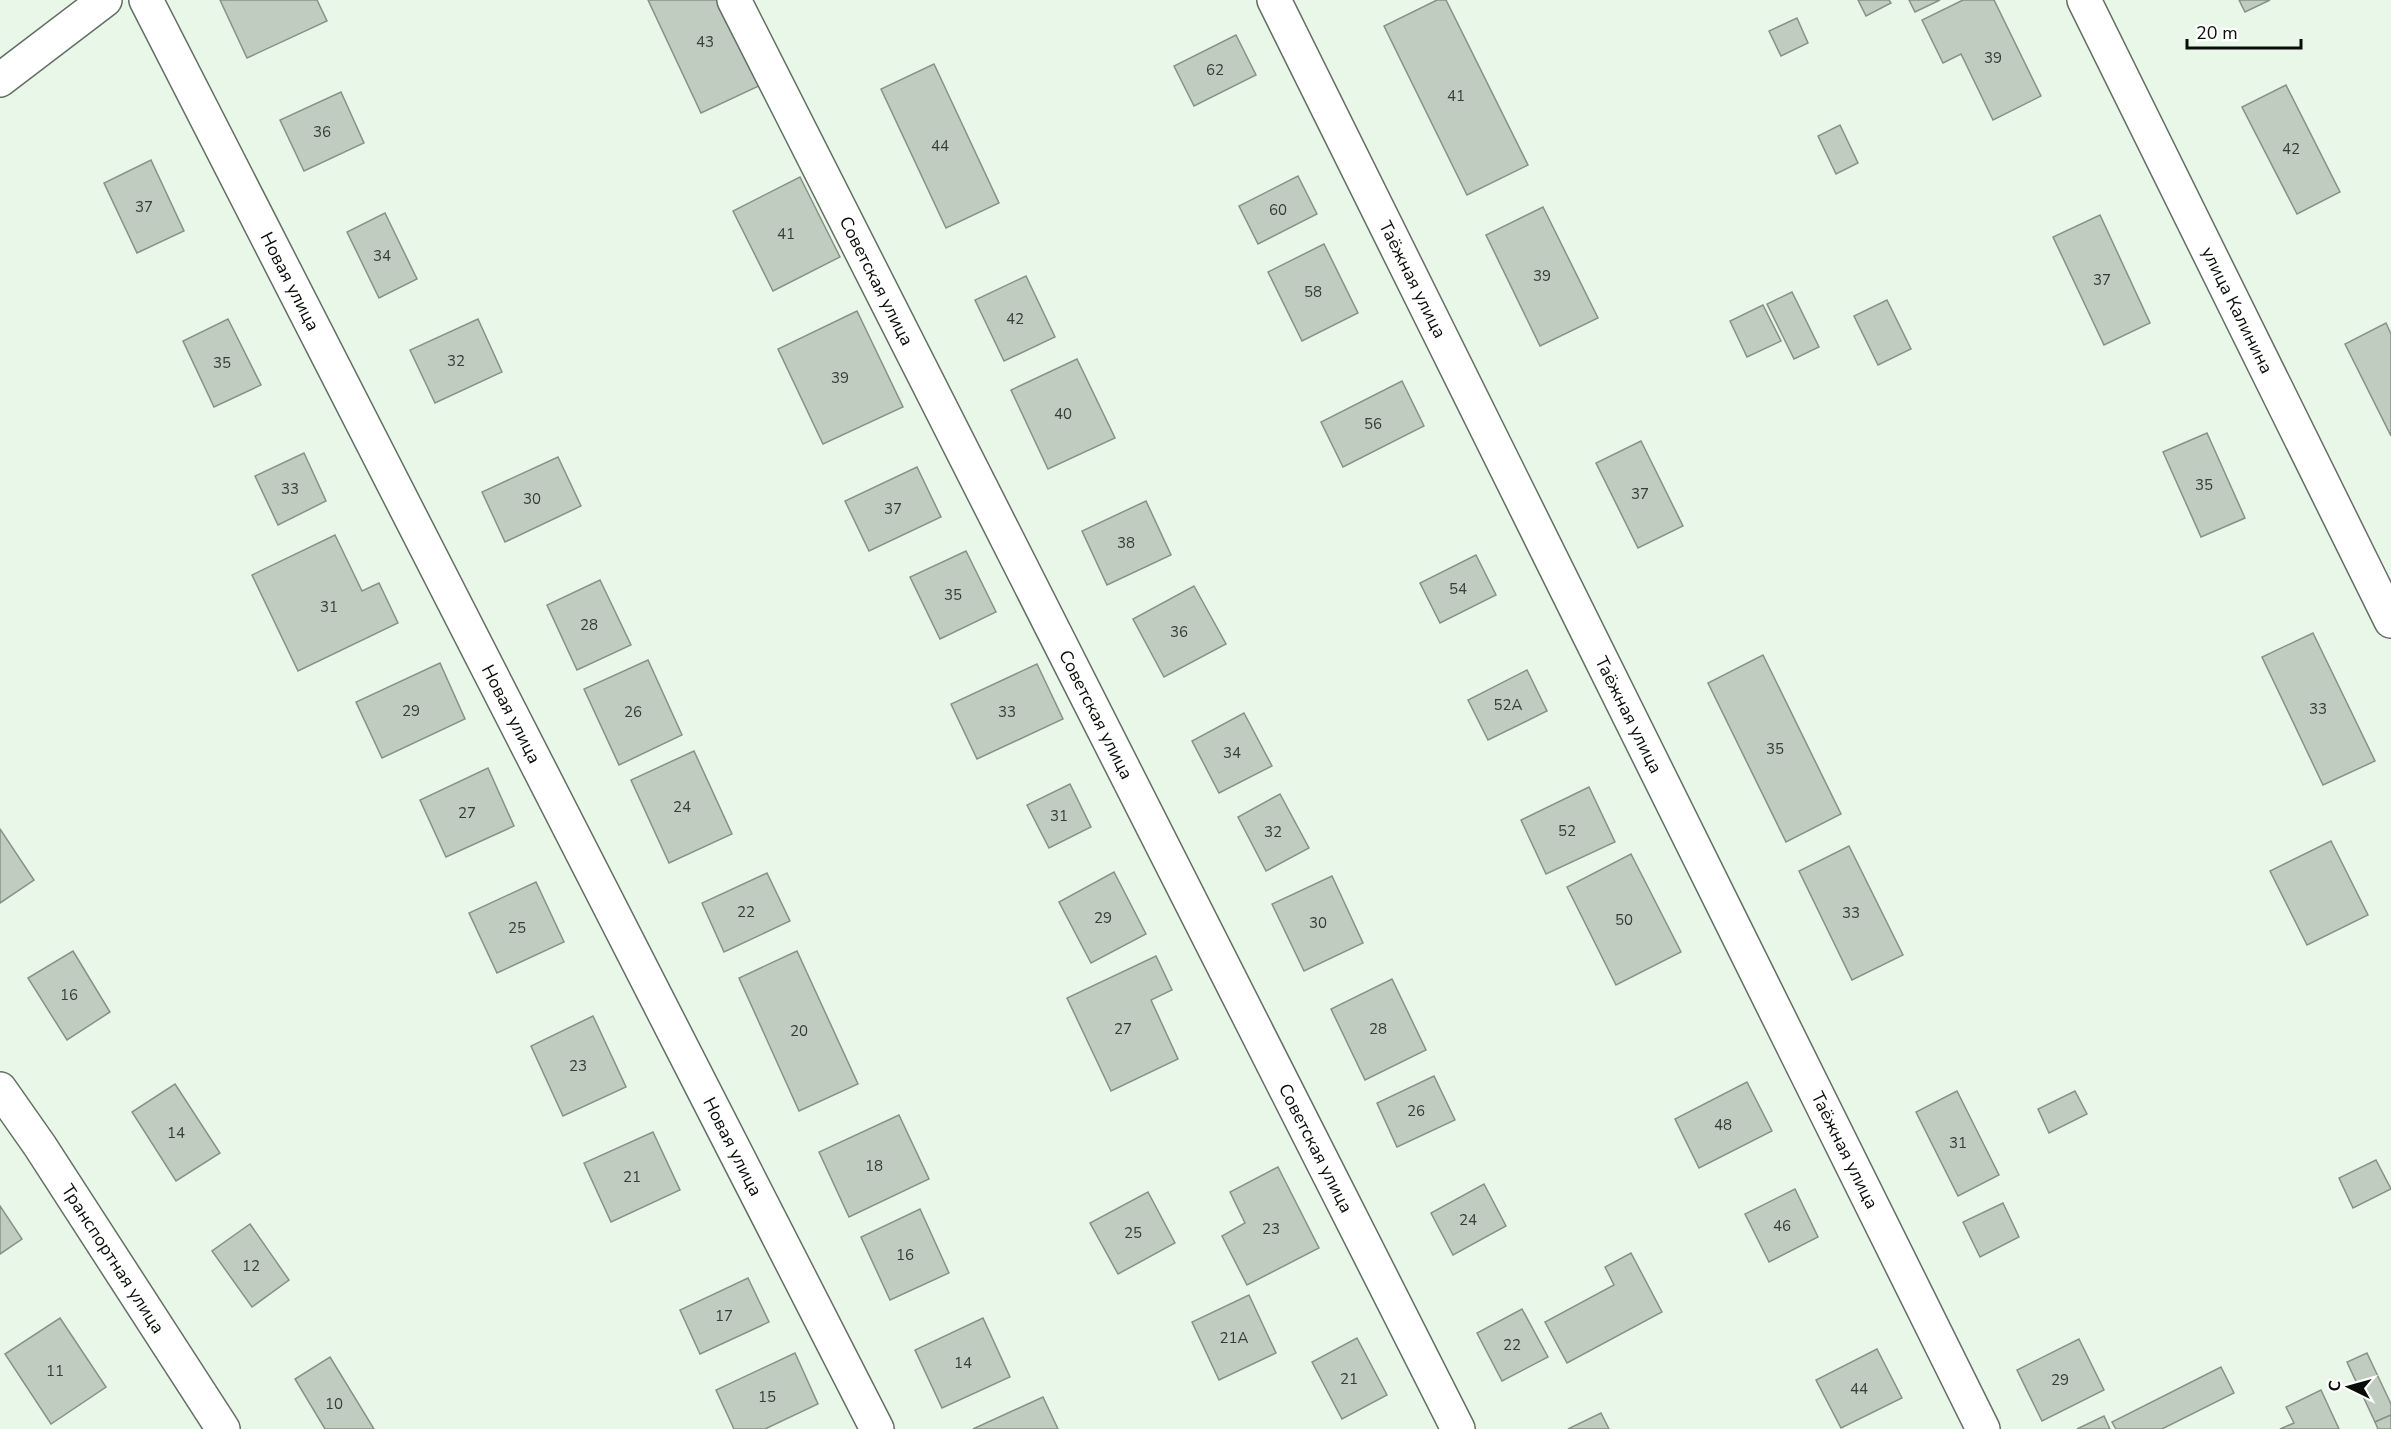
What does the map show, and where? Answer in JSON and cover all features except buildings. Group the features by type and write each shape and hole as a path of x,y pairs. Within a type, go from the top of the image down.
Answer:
{"street":[{"path":"0,80 105,0"},
{"name":"Новая улица","path":"146,0 877,1429"},
{"name":"Советская улица","path":"734,0 1458,1429"},
{"name":"Таёжная улица","path":"1274,0 1983,1429"},
{"name":"улица Калинина","path":"2084,0 2391,621"},
{"name":"Транспортная улица","path":"0,1089 40,1146 223,1429"}]}
